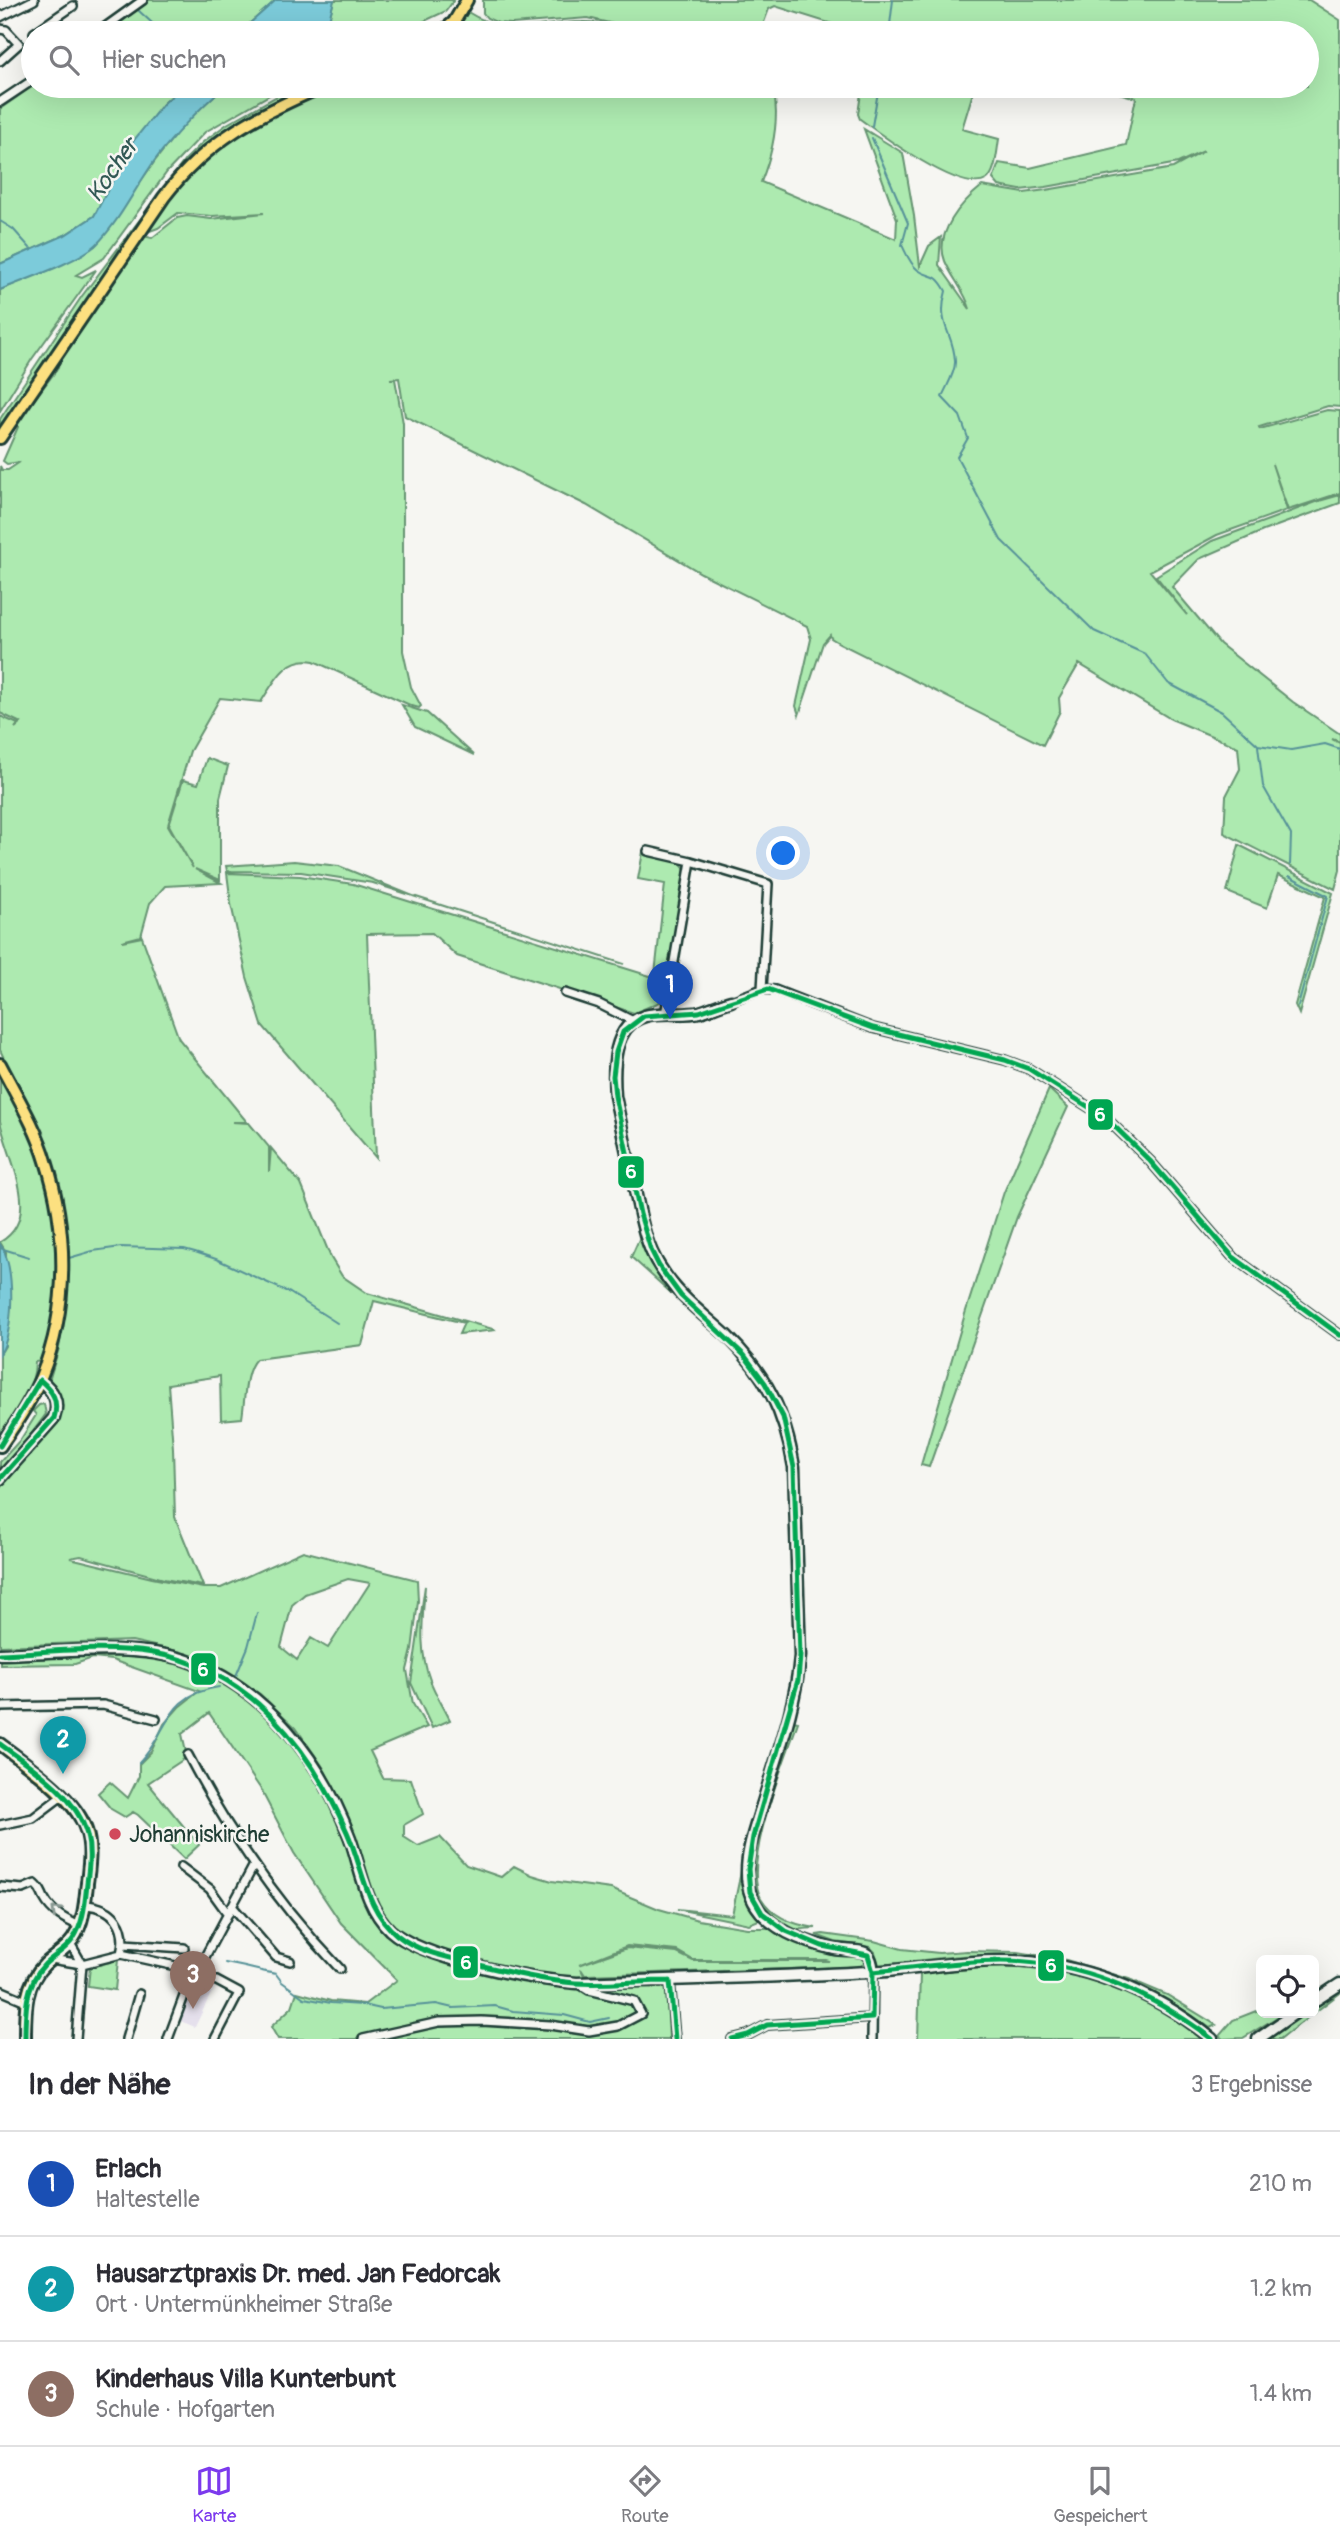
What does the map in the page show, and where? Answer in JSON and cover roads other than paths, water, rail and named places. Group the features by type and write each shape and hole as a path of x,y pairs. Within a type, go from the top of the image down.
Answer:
{"main road":[{"path":"455,21 467,0"},
{"path":"0,438 164,197 192,163 220,140 254,118 298,98"},
{"path":"731,1000 699,1012 644,1016 635,1022 623,1032 619,1042 613,1076 615,1096 648,1241 659,1266 681,1296 727,1337 765,1383 783,1417 794,1467 800,1656 798,1680 753,1837 748,1869 750,1892 762,1913 777,1926 822,1945 864,1953 871,1959 873,1972"},
{"path":"0,1064 46,1159 61,1238 62,1282 51,1349 40,1380 0,1446"},
{"path":"0,1479 54,1418 57,1406 55,1398 52,1391 40,1380"},
{"path":"0,1654 120,1651 154,1653 187,1661 229,1681 267,1710 284,1727 314,1766 349,1838 373,1907 387,1927 409,1944 437,1954 529,1976 578,1983 873,1972 1001,1961 1066,1968 1133,1990 1175,2012 1208,2036"},
{"path":"0,1744 62,1796 77,1812 88,1836 89,1861 80,1926 70,1943 51,1959 33,1980 26,2001 24,2039"},
{"path":"1319,1998 1340,1984"},
{"path":"1258,2039 1288,2018"}],"street":[{"path":"0,17 34,0"},
{"path":"114,21 143,0"},
{"path":"51,21 73,6"},
{"path":"0,29 6,30 19,44 0,61"},
{"path":"0,102 21,88"},
{"path":"648,851 768,884 762,989"},
{"path":"664,1014 691,861"},
{"path":"731,1000 762,989 775,990 873,1028 1005,1060 1029,1069 1106,1118 1127,1137 1232,1256 1340,1335"},
{"path":"565,993 599,1004 635,1022"},
{"path":"0,1707 103,1704 156,1719"},
{"path":"188,1755 210,1798 254,1865 312,1940 340,1969"},
{"path":"0,1825 33,1818 62,1796"},
{"path":"169,2039 184,1996 254,1865"},
{"path":"181,1867 210,1889 276,1957 290,1961"},
{"path":"0,1887 23,1889 35,1884 52,1909 61,1917 80,1926"},
{"path":"85,1905 97,1906 119,1921 124,1944 121,1954"},
{"path":"70,1943 82,1964 76,2039"},
{"path":"124,1944 184,1948"},
{"path":"51,1959 82,1964 121,1954 198,1971 239,1993 215,2039"},
{"path":"872,2039 873,1972"},
{"path":"670,1981 675,2039"},
{"path":"363,2039 439,2022 482,2021 550,2025 589,2031 618,2026 641,2014 634,2001 589,1990 578,1983"},
{"path":"0,1990 26,2001"},
{"path":"126,2039 139,1994"},
{"path":"732,2039 780,2024 872,2018"},
{"path":"758,2029 758,2039"}],"water":[{"path":"276,0 334,0 329,21 252,21"},
{"path":"170,98 212,98 163,150 97,244 65,263 0,290 0,264 65,235 94,216 134,140"},
{"path":"0,1244 9,1267 11,1299 8,1331 0,1354"}],"waterway":[{"path":"890,21 893,0"},
{"path":"139,11 150,21"},
{"path":"872,126 877,98"},
{"path":"872,138 908,223 902,245 910,262 923,273 936,278 946,291 943,303 944,321 954,351 955,365 942,397 960,416 968,438 957,457 1001,540 1094,631 1145,654 1168,683 1222,712 1258,745 1291,750 1325,744 1340,749"},
{"path":"0,221 13,229 30,248"},
{"path":"1258,746 1263,786 1291,835 1290,865"},
{"path":"1289,876 1328,896 1298,1006"},
{"path":"69,1258 121,1247 184,1249 216,1259 290,1293 337,1323"},
{"path":"0,1248 29,1257"},
{"path":"236,1676 248,1647 257,1613"},
{"path":"139,1763 178,1706 201,1691 219,1687"},
{"path":"225,1963 276,1974 282,1982 304,1998 331,2003 381,2009 436,2004 453,2008 495,2006 513,2011 564,2015 590,2022 609,2018"}],"place":[{"name":"Erlach","path":"670,1019"},
{"name":"Hausarztpraxis Dr. med. Jan Fedorcak","path":"63,1774"},
{"name":"Johanniskirche","path":"115,1834"},
{"name":"Kinderhaus Villa Kunterbunt","path":"193,2009"}],"water label":[{"name":"Kocher","path":"112,170"}]}
